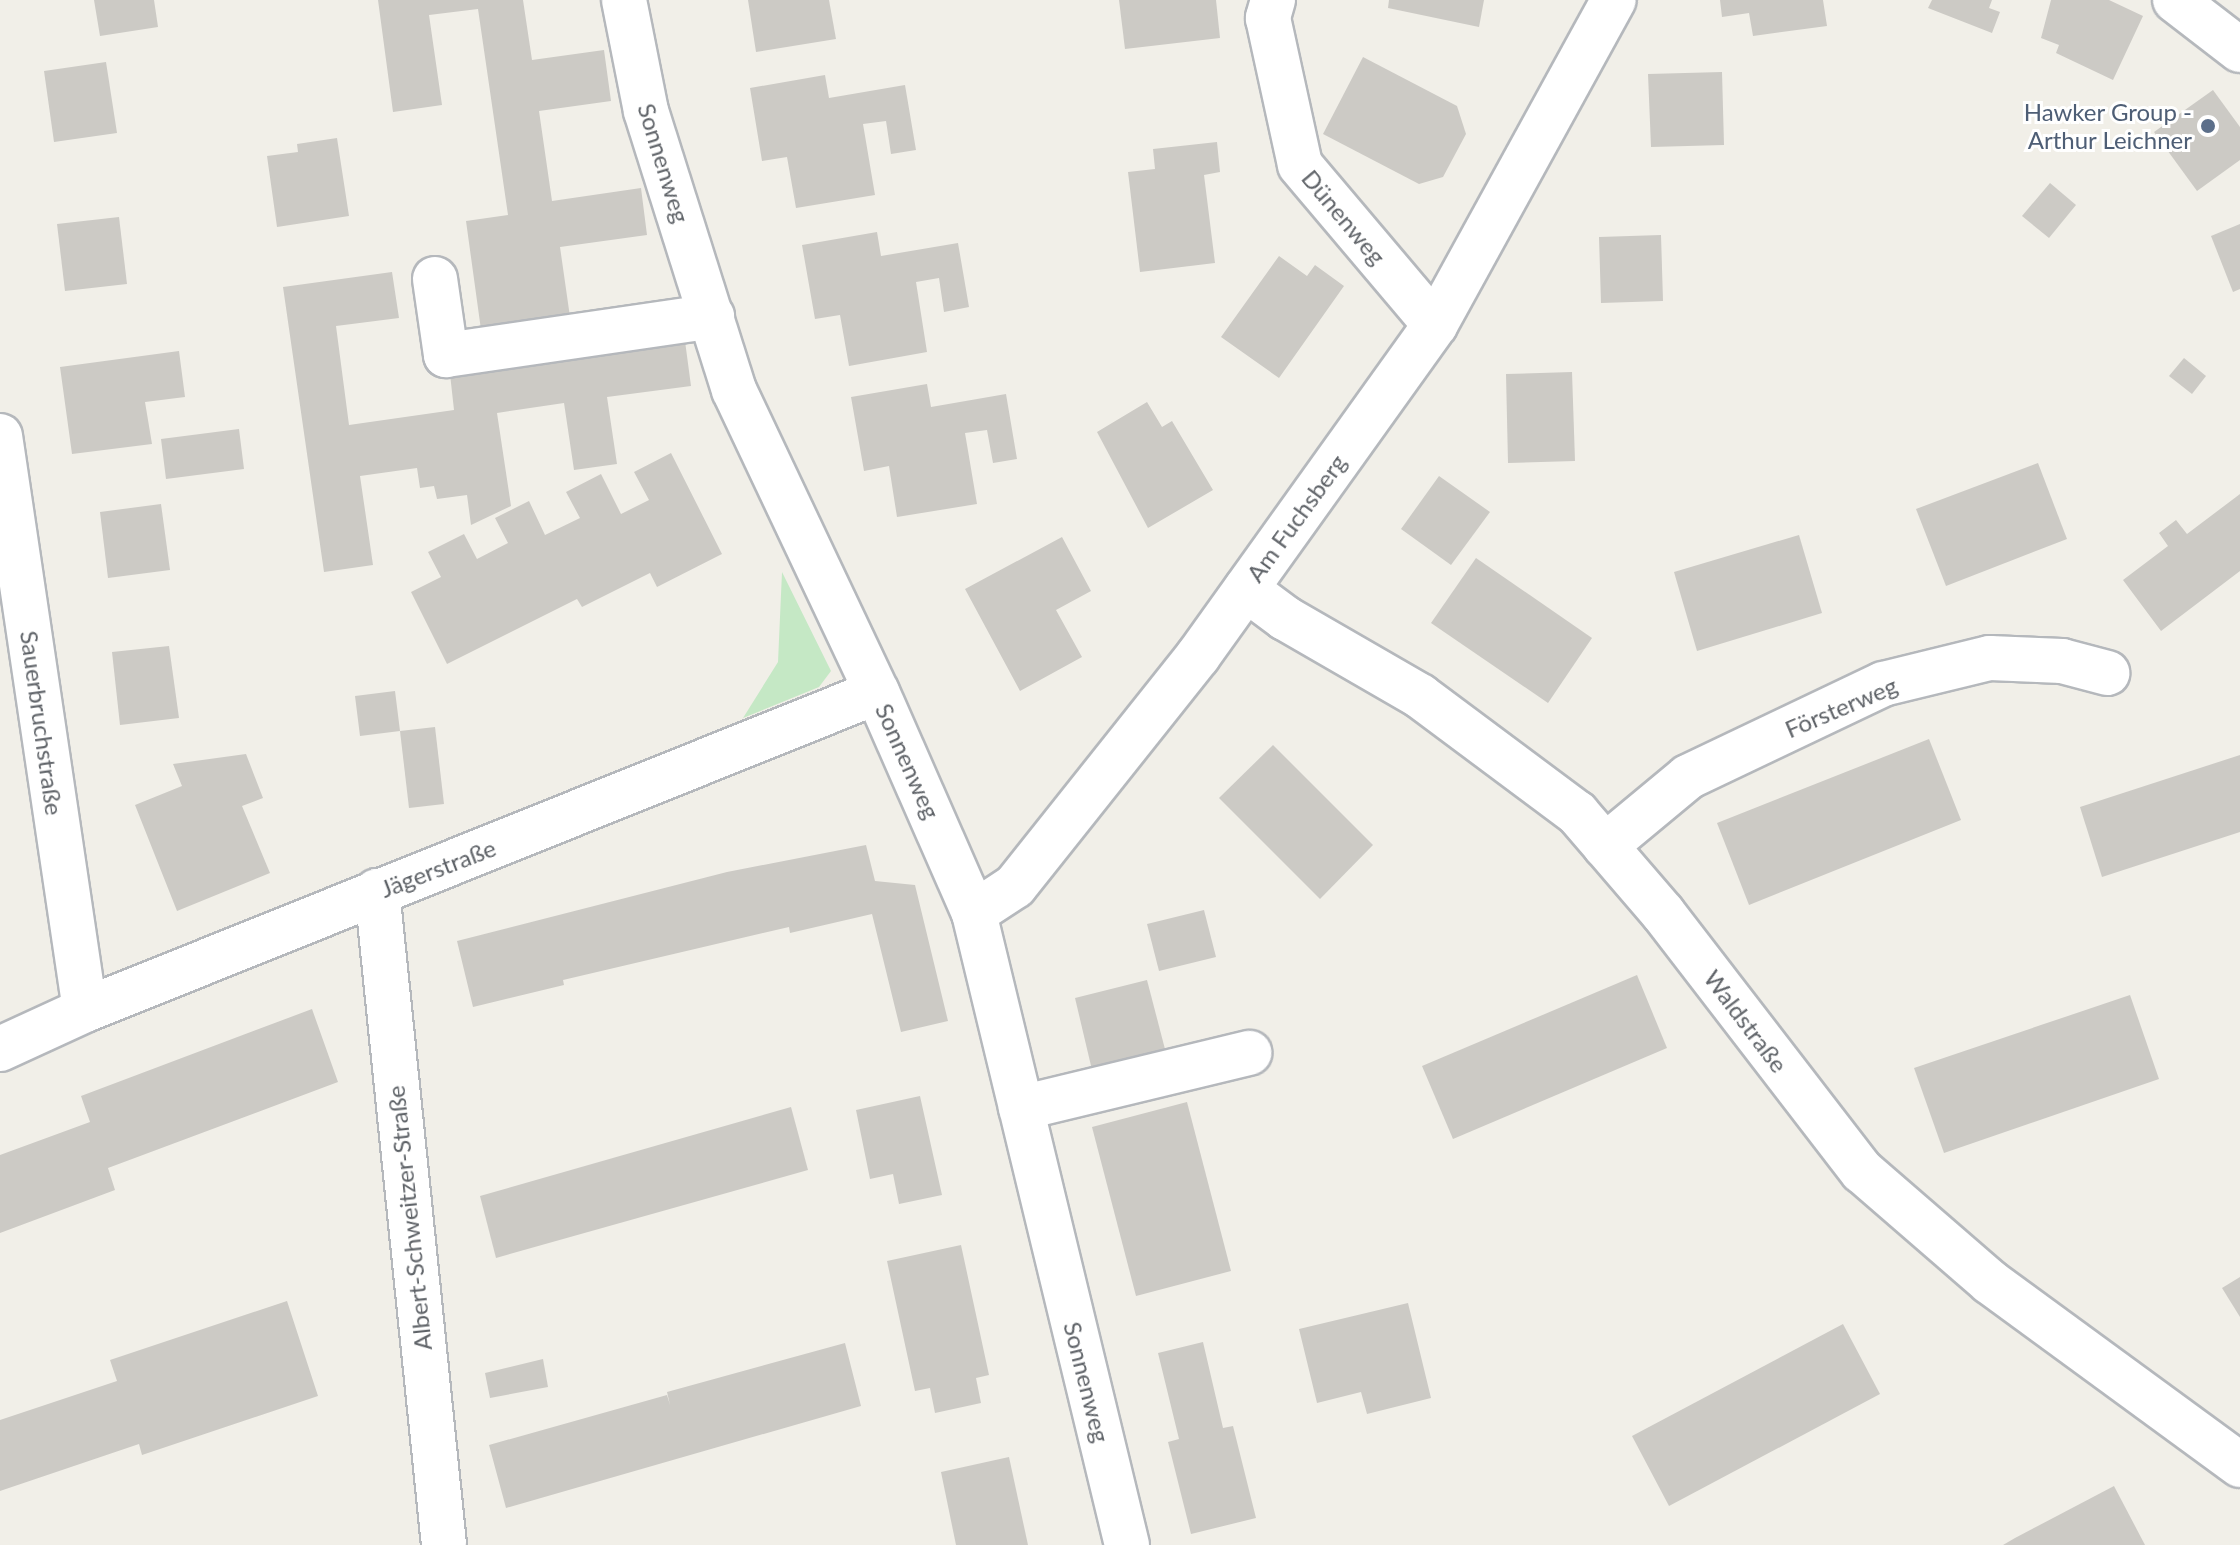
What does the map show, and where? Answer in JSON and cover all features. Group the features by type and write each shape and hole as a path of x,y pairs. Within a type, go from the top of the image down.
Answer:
{"street":[{"name":"Sonnenweg","path":"624,0 646,111 734,390 877,692 974,913 1127,1545"},
{"name":"Dünenweg","path":"1273,0 1268,18 1300,165 1435,325"},
{"name":"Am Fuchsberg","path":"974,913 1015,886 1246,589 1435,325 1564,84 1614,0"},
{"path":"2175,0 2240,50"},
{"path":"435,279 446,355 712,316"},
{"name":"Sauerbruchstraße","path":"0,436 85,1010"},
{"name":"Waldstraße","path":"1246,589 1285,618 1420,696 1577,813 1862,1171 1990,1282 2240,1465"},
{"name":"Försterweg","path":"1605,846 1688,777 1883,684 1990,658 2062,661 2107,673"},
{"name":"Jägerstraße","path":"0,1049 85,1010 377,891 877,692"},
{"name":"Albert-Schweitzer-Straße","path":"377,891 444,1545"},
{"path":"1021,1108 1249,1053"}],"green space":[{"path":"782,572 831,671 819,687 743,718 778,662"}],"building":[{"path":"94,0 154,0 158,27 100,36"},
{"path":"378,0 523,0 532,60 604,50 611,101 539,111 552,201 641,188 647,235 560,247 571,324 482,337 466,221 508,215 478,9 429,15 442,105 393,112"},
{"path":"748,0 829,0 836,39 756,52"},
{"path":"1119,0 1216,0 1220,38 1125,49"},
{"path":"1389,0 1484,0 1479,27 1388,8"},
{"path":"1720,0 1823,0 1827,26 1753,36 1749,13 1722,17"},
{"path":"1932,0 1992,0 1989,8 2000,12 1992,33 1928,8"},
{"path":"2051,0 2109,0 2143,16 2113,80 2056,53 2059,45 2041,38"},
{"path":"1363,57 1457,106 1466,134 1443,177 1419,184 1323,134"},
{"path":"106,62 117,133 54,142 44,71"},
{"path":"1722,72 1724,145 1651,147 1648,74"},
{"path":"825,75 829,98 905,85 916,150 891,154 886,121 863,124 875,195 796,208 787,157 762,161 750,88"},
{"path":"2213,90 2240,127 2240,160 2197,191 2154,132"},
{"path":"337,138 349,216 277,227 267,156 298,152 297,144"},
{"path":"1217,142 1220,172 1204,175 1215,263 1140,272 1128,172 1155,169 1153,149"},
{"path":"2050,183 2076,205 2049,238 2022,216"},
{"path":"119,217 127,284 65,291 57,224"},
{"path":"2240,224 2240,289 2233,292 2211,236"},
{"path":"877,232 881,256 958,243 969,307 944,312 939,278 916,282 927,352 849,366 840,315 815,319 802,245"},
{"path":"1661,235 1663,301 1601,303 1599,237"},
{"path":"1279,256 1307,276 1315,265 1344,286 1279,378 1221,337"},
{"path":"392,272 399,318 336,326 349,425 454,410 450,374 685,341 691,386 607,397 617,464 574,470 564,403 497,413 511,506 471,525 467,495 437,499 434,486 420,488 417,468 360,476 373,565 324,572 283,287"},
{"path":"179,351 185,397 145,402 152,444 72,454 60,367"},
{"path":"2184,358 2206,376 2192,394 2169,376"},
{"path":"1572,372 1575,461 1508,463 1506,374"},
{"path":"927,384 931,407 1006,394 1017,459 993,463 987,430 965,433 977,504 897,517 889,466 864,471 851,397"},
{"path":"1147,402 1162,427 1172,421 1213,490 1148,528 1097,432"},
{"path":"239,429 244,469 166,479 161,439"},
{"path":"671,453 722,554 657,587 650,573 582,607 577,599 447,664 411,592 441,577 428,552 464,534 477,559 508,543 495,518 529,501 545,535 580,518 566,492 601,474 621,514 649,500 634,472"},
{"path":"2038,463 2067,539 1946,586 1916,509"},
{"path":"1439,476 1490,512 1451,565 1401,529"},
{"path":"2240,494 2240,571 2161,631 2123,580 2168,546 2159,533 2176,520 2187,534"},
{"path":"161,504 170,570 108,578 100,512"},
{"path":"1799,535 1822,613 1697,651 1674,572"},
{"path":"1062,537 1091,591 1056,610 1082,657 1020,691 965,589"},
{"path":"1476,558 1592,638 1548,703 1431,623"},
{"path":"169,646 179,718 120,725 112,652"},
{"path":"395,691 400,731 360,736 355,696"},
{"path":"435,727 444,804 409,808 400,731"},
{"path":"1929,739 1961,820 1749,905 1717,823"},
{"path":"1273,745 1373,845 1320,899 1219,798"},
{"path":"246,754 263,798 242,806 270,873 177,911 135,805 182,786 173,764"},
{"path":"2240,755 2240,832 2102,877 2080,807"},
{"path":"866,845 875,881 915,885 948,1021 901,1032 872,914 790,933 789,927 563,980 564,985 473,1007 457,941 727,872"},
{"path":"1204,910 1216,957 1159,971 1147,924"},
{"path":"1637,975 1667,1048 1453,1139 1422,1066"},
{"path":"1147,980 1166,1053 1092,1070 1075,998"},
{"path":"2130,995 2159,1079 1944,1153 1914,1068"},
{"path":"312,1009 338,1082 108,1168 115,1190 0,1233 0,1155 90,1122 81,1096"},
{"path":"920,1096 942,1195 899,1204 893,1174 870,1179 856,1110"},
{"path":"1187,1102 1231,1271 1136,1296 1092,1127"},
{"path":"791,1107 808,1170 496,1258 480,1196"},
{"path":"961,1245 989,1375 976,1378 981,1403 935,1413 930,1388 915,1391 887,1261"},
{"path":"2240,1277 2240,1317 2222,1288"},
{"path":"287,1301 318,1396 142,1455 139,1444 0,1491 0,1420 117,1381 110,1360"},
{"path":"1408,1303 1431,1398 1367,1414 1361,1392 1317,1403 1299,1329"},
{"path":"1843,1324 1880,1394 1669,1506 1632,1436"},
{"path":"1203,1342 1223,1428 1233,1426 1256,1518 1191,1534 1168,1442 1179,1439 1158,1353"},
{"path":"845,1343 861,1406 506,1508 489,1445 667,1395 670,1405 667,1392"},
{"path":"543,1359 548,1387 490,1398 485,1373"},
{"path":"1009,1457 1028,1545 956,1545 941,1472"},
{"path":"2114,1486 2145,1545 2003,1545 2015,1538"}],"place":[{"name":"Hawker Group - Arthur Leichner","path":"2208,126"}]}
